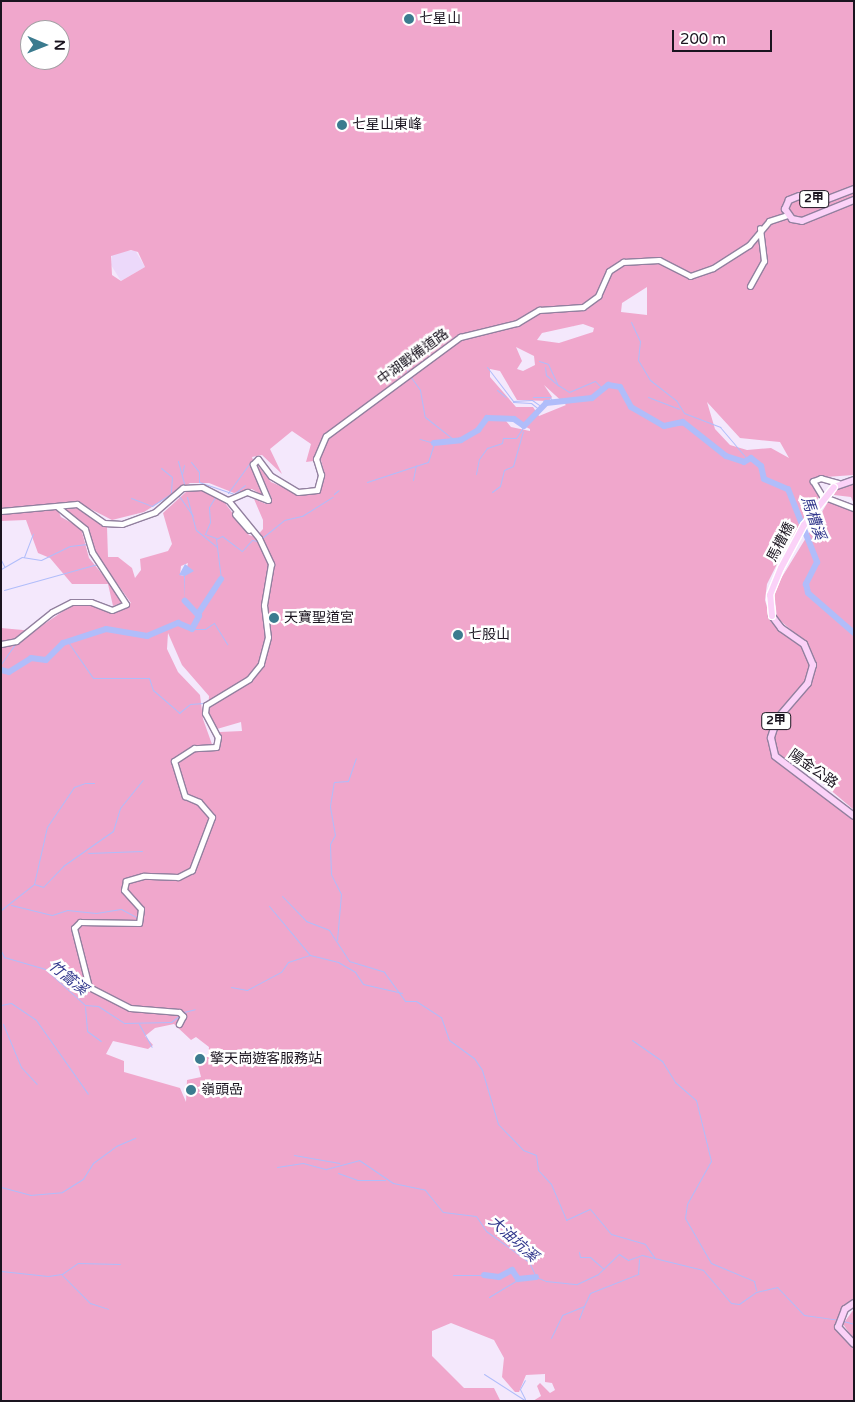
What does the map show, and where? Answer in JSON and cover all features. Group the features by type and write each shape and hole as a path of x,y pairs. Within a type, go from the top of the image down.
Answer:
{"main road":[{"name":"2甲","path":"854,189 826,200 799,196 788,202 787,215 802,221 854,200"},
{"path":"836,485 854,480"},
{"name":"馬槽橋","path":"772,616 770,595 781,568 804,525 836,485"},
{"name":"陽金公路","path":"772,616 780,628 804,644 813,665 808,683 776,720 772,738 775,756 854,816"},
{"path":"854,1303 845,1309 838,1327 854,1344"}],"street":[{"name":"中湖戰備道路","path":"228,500 248,492 268,500 253,464 258,459 271,476 298,492 317,490 321,476 316,459 329,433 355,419 370,399 460,337 517,323 539,310 583,307 598,296 609,271 623,262 659,260 690,276 713,268 749,244 760,228 787,215"},
{"path":"750,286 764,261 760,228"},
{"path":"836,485 816,478 813,485 831,502 854,508"},
{"path":"1,511 77,504 104,523 122,524 156,512 184,488 211,489 228,500 252,531 272,570 264,605 268,636 261,664 249,679 206,705 205,713 218,736 216,747 194,748 174,761 185,796 199,802 212,817 193,866 178,877 143,876 126,881 124,890 143,913 139,923 80,922 74,928 89,986 130,1008 179,1012 183,1016 179,1024"},
{"path":"228,500 244,525 252,531"},
{"path":"1,644 16,641 52,612 72,602 91,602 112,610 126,604 92,552 86,529 57,506"}],"shaded area":[{"path":"1,1 854,1 854,475 811,478 819,497 785,548 767,584 765,600 771,622 803,648 810,664 808,679 769,736 774,758 854,818 854,1301 843,1307 836,1325 839,1334 854,1346 854,1401 533,1401 541,1396 537,1386 540,1383 550,1393 555,1390 552,1383 545,1382 545,1374 526,1375 519,1392 515,1392 502,1377 504,1358 494,1340 451,1323 432,1331 432,1356 464,1388 494,1388 500,1400 1,1401 1,628 34,631 75,603 93,603 108,611 131,603 96,554 89,530 62,509 80,508 107,527 108,557 118,557 132,568 135,578 141,570 140,559 168,551 172,544 163,513 187,491 206,490 222,499 249,535 256,537 263,529 263,520 254,499 266,504 272,499 256,463 271,482 301,495 321,490 325,476 321,460 306,462 311,444 292,431 270,449 282,474 262,455 252,457 265,497 252,489 234,493 209,483 190,483 144,512 112,520 77,502 55,504 61,517 81,528 89,558 125,602 113,606 108,584 72,584 50,558 38,553 26,520 1,521","holes":["131,250 138,252 145,267 121,281 112,275 111,256","647,287 647,315 621,312 622,303","583,324 594,328 593,332 559,343 537,340 542,333","516,347 534,356 535,365 523,371 517,369 522,361","490,369 500,371 517,400 549,401 552,397 544,385 566,405 539,416 533,407 516,407 490,377","707,402 740,438 780,442 789,458 771,448 747,450 730,445 715,429","512,420 530,429 530,431 511,427 506,421","188,563 184,580 184,576 180,575 181,566","168,633 182,665 209,696 208,712 217,729 241,722 242,731 220,732 217,749 214,750 203,719 200,695 178,672 167,649","174,1024 191,1040 196,1037 209,1047 208,1056 198,1065 201,1077 187,1080 186,1102 180,1088 124,1072 124,1061 106,1054 113,1041 148,1049 153,1045 145,1036 155,1028"]},
{"path":"135,250 145,267 121,281 111,265 112,253"},
{"path":"854,483 854,504 851,497 834,495 837,488"},
{"path":"828,502 854,510 854,810 814,776 776,754 773,741 783,716 808,689 816,664 809,645 777,618 774,590"},
{"path":"854,1309 854,1340 843,1324"}],"water":[{"path":"185,564 194,571 185,576 185,601 184,576 179,575"}],"waterway":[{"path":"631,322 640,341 638,360 650,380 676,400 684,413 720,427 748,460"},
{"path":"539,361 548,364 558,385 569,392 595,381 602,388"},
{"path":"487,367 513,401 532,400 542,407"},
{"path":"545,367 546,375 558,385"},
{"path":"410,376 420,390 425,417 454,440"},
{"name":"馬槽溪","path":"434,443 461,440 478,430 487,418 514,419 524,426 546,403 592,398 608,385 620,387 631,407 664,426 683,422 726,456 744,462 751,458 761,466 764,479 788,489 817,562 806,584 808,593 854,633"},
{"path":"497,390 506,397"},
{"path":"533,397 550,397 552,401"},
{"path":"648,397 679,409"},
{"path":"513,402 531,403 540,410"},
{"name":"馬槽溪","path":"671,424 688,425"},
{"path":"476,474 479,459 487,448 502,443 503,438 516,438 524,426"},
{"path":"492,492 500,486 504,470 513,466 523,431"},
{"path":"367,482 428,462 434,443 420,439"},
{"path":"178,461 184,484"},
{"path":"191,462 199,472 199,482 234,494 245,485"},
{"path":"228,493 250,463"},
{"path":"182,474 184,465"},
{"path":"413,480 416,465"},
{"path":"161,468 172,477 171,492"},
{"path":"334,494 339,490"},
{"path":"131,498 152,506 172,493"},
{"path":"179,496 193,516"},
{"path":"216,496 209,507 210,522 205,534 216,538"},
{"path":"187,497 196,530 216,546"},
{"path":"262,538 284,520 302,516 332,497"},
{"path":"24,557 33,534"},
{"path":"221,579 216,539 222,536 242,551 252,540 257,541"},
{"path":"1,569 22,557 41,560 70,546 87,544"},
{"path":"1,560 4,566"},
{"path":"4,590 97,564"},
{"path":"198,614 221,579"},
{"path":"1,670 9,672 31,658 46,660 63,643 106,629 147,636 178,623 192,629 199,616 185,601"},
{"path":"192,629 205,629 214,623 227,644"},
{"path":"68,642 93,678 149,678 153,690 179,713 190,704 204,703"},
{"path":"1,664 15,644"},
{"path":"337,940 341,894 331,874 330,844 335,835 330,806 334,782 348,781 356,758"},
{"path":"1,910 34,884 43,887 63,866 113,831 120,808 143,780"},
{"path":"34,884 47,827 74,787 85,783"},
{"path":"86,783 94,783"},
{"path":"88,853 142,851"},
{"name":"大油坑溪","path":"282,896 306,921 329,930 349,961 384,972 405,1001 416,1001 441,1017 449,1040 474,1058 482,1070 498,1124 523,1150 536,1155 538,1170 551,1184 566,1220 590,1209 611,1234 645,1244 654,1257"},
{"path":"11,905 52,915 67,910 96,913 121,909 138,918"},
{"path":"269,906 310,955 338,962 355,972 363,984 402,993"},
{"name":"竹篙溪","path":"1,951 4,957 45,969 85,1005 98,1006 124,1023 171,1022 179,1016"},
{"path":"231,987 247,990 281,972 288,962 310,955"},
{"path":"1,1005 11,1003 36,1020 88,1094"},
{"path":"85,1007 87,1031 101,1041"},
{"name":"竹篙溪","path":"184,1012 195,1009"},
{"path":"3,1024 21,1067 37,1084"},
{"path":"139,1024 152,1047"},
{"path":"632,1040 662,1061 675,1082 696,1100 711,1161 687,1204 685,1218 711,1263 754,1281 756,1290"},
{"path":"1,1187 30,1195 62,1192 83,1179 93,1163 116,1146 135,1138"},
{"path":"294,1155 339,1163"},
{"name":"大油坑溪","path":"277,1167 303,1163 326,1169 359,1160 393,1183 425,1190 443,1212 476,1216 486,1231 529,1262 536,1277 546,1281 577,1284 598,1274 619,1254 628,1260 642,1255 703,1270 731,1303 739,1304 756,1292 777,1287 804,1315 839,1320"},
{"path":"338,1173 357,1180 385,1180"},
{"path":"579,1252 580,1257 590,1257 604,1269"},
{"path":"551,1338 562,1315 584,1306 590,1293 638,1274 639,1259"},
{"path":"1,1271 48,1276 62,1274 78,1263 120,1264"},
{"path":"484,1275 499,1277 512,1270 518,1279 536,1277"},
{"path":"62,1275 90,1303 108,1309"},
{"path":"453,1275 484,1275"},
{"path":"489,1297 519,1279"},
{"path":"579,1319 584,1306"},
{"name":"大油坑溪","path":"843,1321 854,1324"},
{"path":"484,1374 526,1401"},
{"path":"525,1380 520,1389 525,1399"}],"place":[{"name":"七星山","path":"409,19"},
{"name":"七星山東峰","path":"342,125"},
{"name":"天寶聖道宮","path":"274,618"},
{"name":"七股山","path":"458,635"},
{"name":"擎天崗遊客服務站","path":"200,1059"},
{"name":"嶺頭喦","path":"191,1090"}]}
